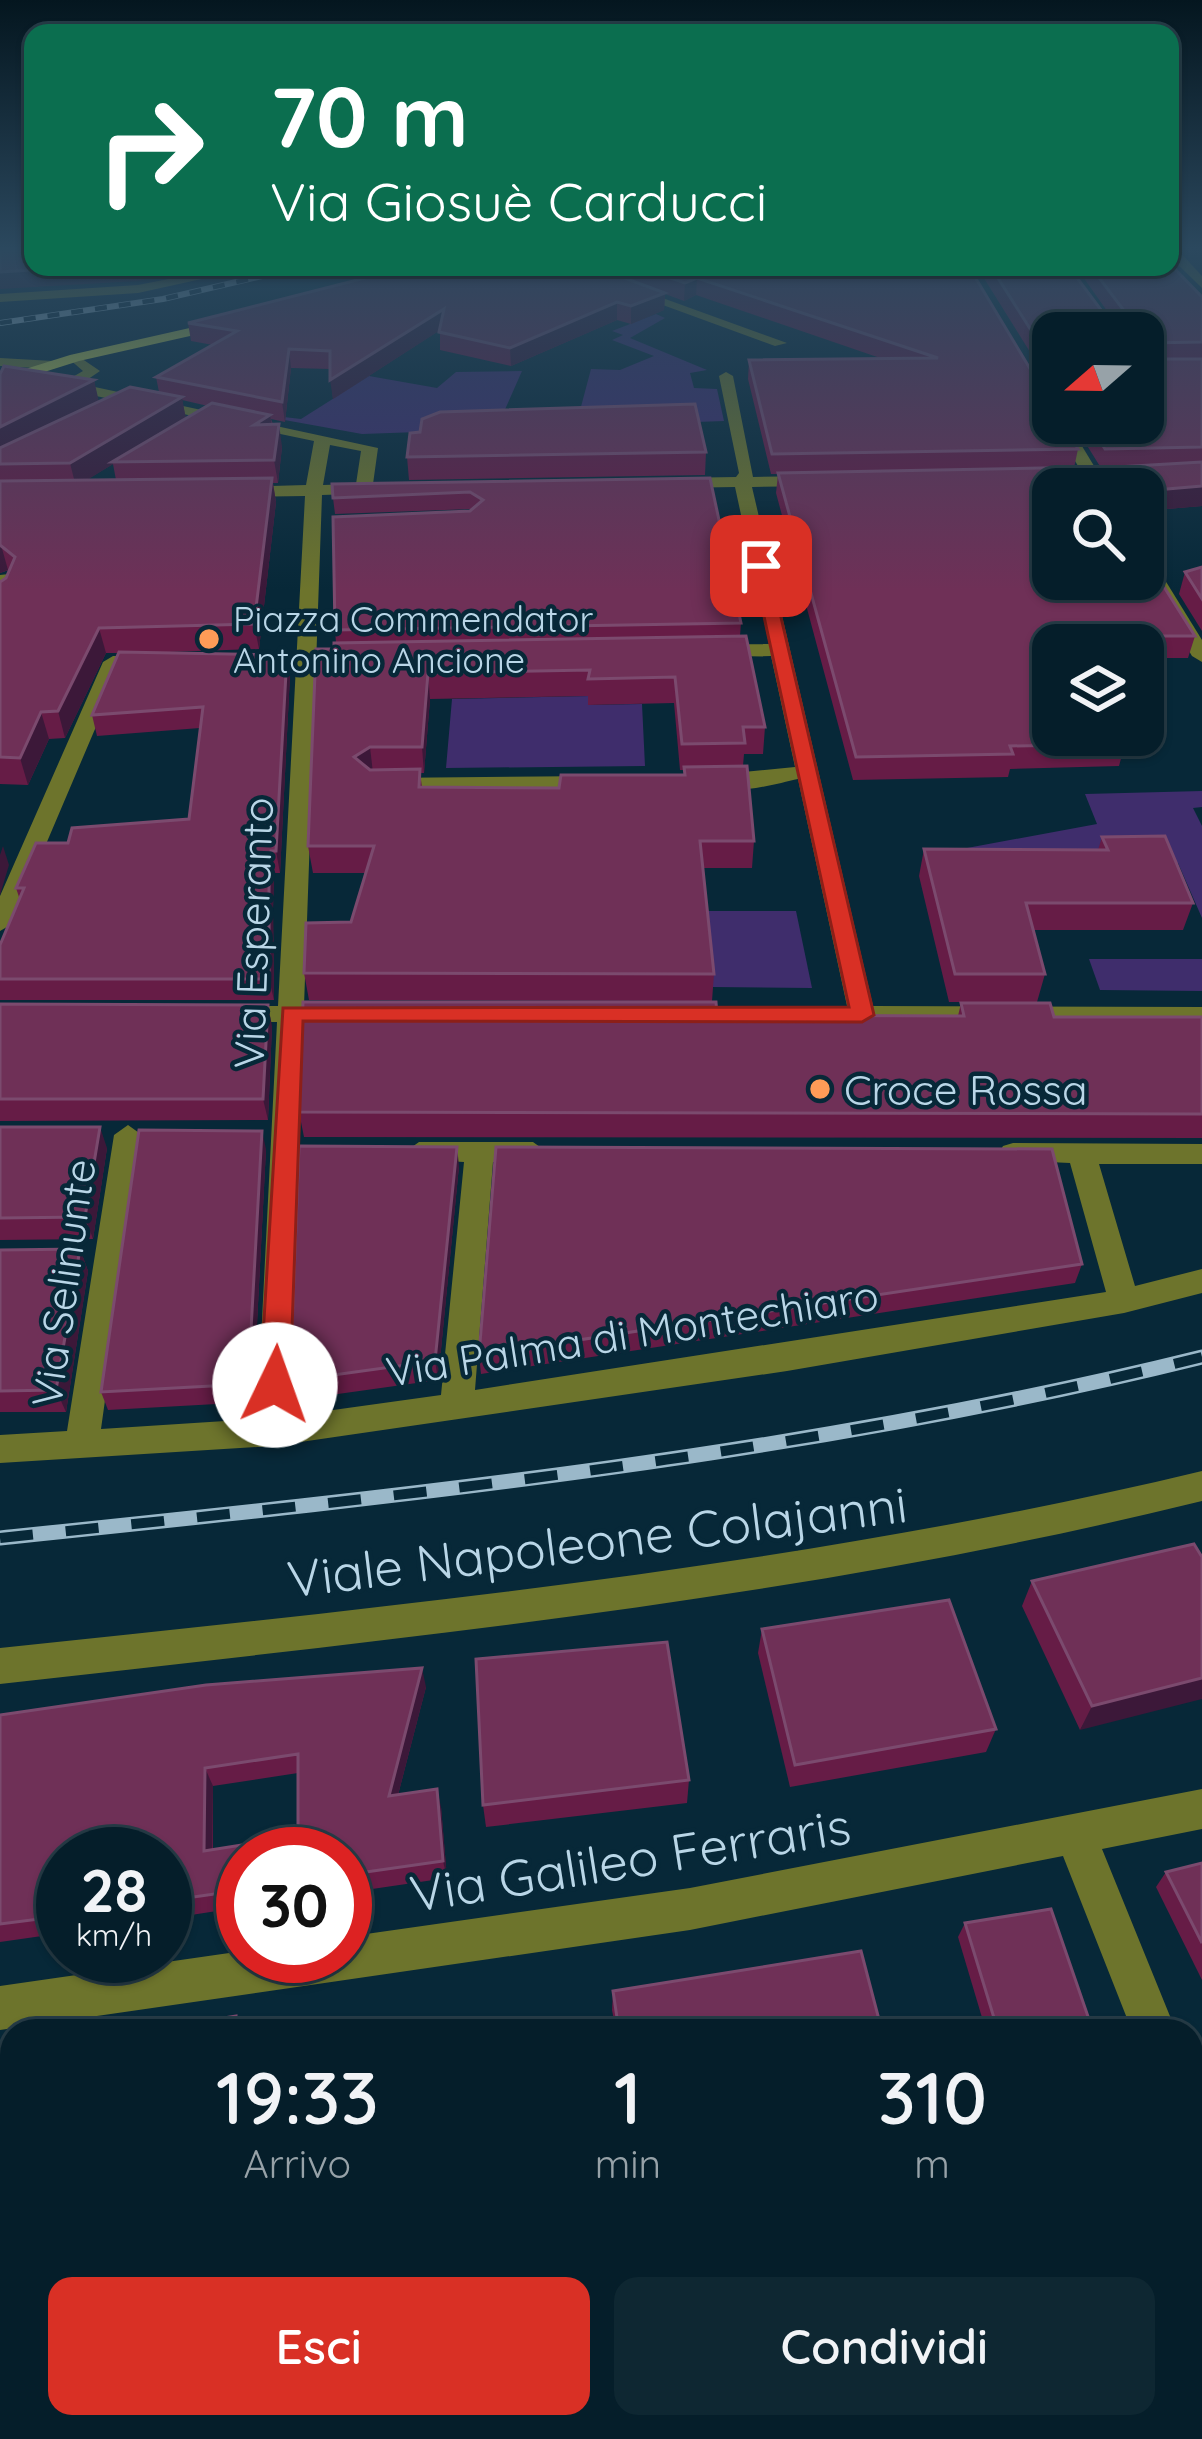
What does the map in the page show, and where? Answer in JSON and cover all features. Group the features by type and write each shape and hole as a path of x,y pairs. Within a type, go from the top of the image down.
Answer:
{"main road":[{"path":"0,382 60,363"}],"street":[{"path":"14,363 53,365"},
{"path":"68,386 93,371 82,363"},
{"path":"1024,363 1032,376"},
{"path":"19,376 370,448 364,489"},
{"path":"726,376 747,473 742,482 862,1015"},
{"path":"91,418 127,398"},
{"path":"193,427 212,416"},
{"name":"Via Esperanto","path":"273,1432 291,1014 295,657 323,524 314,490 323,438"},
{"path":"648,483 836,480"},
{"path":"220,492 388,489"},
{"path":"0,581 9,580 0,602"},
{"path":"1164,594 1202,656"},
{"path":"685,651 780,650"},
{"path":"295,657 329,656"},
{"path":"0,924 113,662 177,660"},
{"path":"685,782 757,782 807,771"},
{"path":"373,784 613,783"},
{"path":"202,1014 363,1014"},
{"path":"648,1014 1202,1015"},
{"name":"Via Selinunte","path":"82,1444 99,1254 128,1135"},
{"path":"394,1151 572,1152"},
{"path":"457,1406 479,1152"},
{"path":"989,1153 1202,1154"},
{"path":"1082,1154 1124,1301"},
{"name":"Via Palma di Montechiaro","path":"0,1449 273,1432 1124,1301 1202,1281"},
{"name":"Viale Napoleone Colajanni","path":"0,1666 808,1571 1039,1530 1202,1486"},
{"name":"Via Galileo Ferraris","path":"0,2008 690,1909 1202,1809"},
{"path":"1076,1836 1149,2019"}],"shaded area":[{"path":"637,363 690,363 707,370 690,373 694,388 717,389 724,421 362,434 234,411 301,419 369,376 437,388 456,372 522,371 503,414 578,418 591,369 620,370"},
{"path":"590,696 589,705 642,704 645,766 446,768 452,699"},
{"path":"1202,791 1202,807 1193,808 1202,826 1202,918 1178,863 928,866 924,856 1097,824 1085,794"},
{"path":"703,911 796,911 812,988 711,987"},
{"path":"1089,959 1202,959 1202,991 1100,990"}],"building":[{"path":"181,363 287,363 282,402 156,377"},
{"path":"330,363 358,363 330,380"},
{"path":"750,363 1026,363 1032,372 1032,444 1075,444 1078,449 772,454"},
{"path":"1164,363 1202,363 1202,447 1105,449 1102,444 1164,444"},
{"path":"4,366 94,380 0,427"},
{"path":"130,387 182,397 70,463 0,464 0,448"},
{"path":"212,403 270,415 254,425 279,424 274,460 112,462"},
{"path":"695,404 706,452 407,457 410,433 420,432 422,419 440,412"},
{"path":"1202,462 1202,486 1164,489 1164,468 1117,467"},
{"path":"1032,468 1032,600 1164,600 1164,587 1195,636 1164,636 1164,624 1032,624 1032,746 1010,746 1013,754 856,757 778,473"},
{"path":"272,478 254,624 99,628 58,711 41,712 20,758 0,757 0,582 15,557 0,545 0,481"},
{"path":"710,478 741,623 335,630 333,517 470,511 483,500 470,492 333,498 332,484"},
{"path":"1202,567 1202,599 1185,572"},
{"path":"746,636 765,727 743,727 745,743 682,744 675,677 588,679 590,670 428,673 422,747 370,747 354,757 370,770 420,769 419,787 559,788 561,775 685,775 684,767 747,766 754,841 700,841 714,974 304,973 306,923 351,922 374,846 308,846 316,649 334,649 334,643"},
{"path":"119,652 287,655 276,851 271,851 269,979 0,979 0,945 24,888 16,888 36,843 68,843 72,828 189,819 203,707 92,715"},
{"path":"1165,836 1193,903 1026,903 1045,974 955,974 924,849 1108,850 1102,837"},
{"path":"303,1002 716,1002 717,1015 964,1016 961,1003 1050,1003 1054,1017 1202,1017 1202,1114 299,1112"},
{"path":"0,1004 268,1005 263,1099 0,1099"},
{"path":"0,1127 100,1127 85,1217 0,1218"},
{"path":"139,1130 262,1131 248,1384 101,1392"},
{"path":"299,1146 457,1147 435,1361 290,1381"},
{"path":"496,1147 1052,1149 1082,1264 479,1355"},
{"path":"80,1249 56,1390 0,1391 0,1250"},
{"path":"1194,1544 1202,1557 1202,1678 1092,1706 1032,1581"},
{"path":"949,1600 996,1729 795,1765 762,1629"},
{"path":"667,1642 689,1780 483,1805 476,1659"},
{"path":"422,1668 389,1796 437,1789 443,1861 372,1871 372,1827 298,1827 298,1754 205,1768 204,1851 216,1849 216,1894 192,1897 192,1827 36,1827 36,1919 0,1924 0,1715 206,1685"},
{"path":"1202,1863 1202,1943 1166,1872"},
{"path":"1051,1909 1089,2019 994,2019 965,1923"},
{"path":"861,1951 879,2019 617,2019 613,1991"}],"railway":[{"path":"0,1538 454,1488 754,1446 904,1421 1202,1357"}],"place":[{"name":"Piazza Commendator Antonino Ancione","path":"209,639"},
{"name":"Croce Rossa","path":"820,1089"}],"route":[{"path":"275,1385 291,1014 862,1015 761,566"}]}
